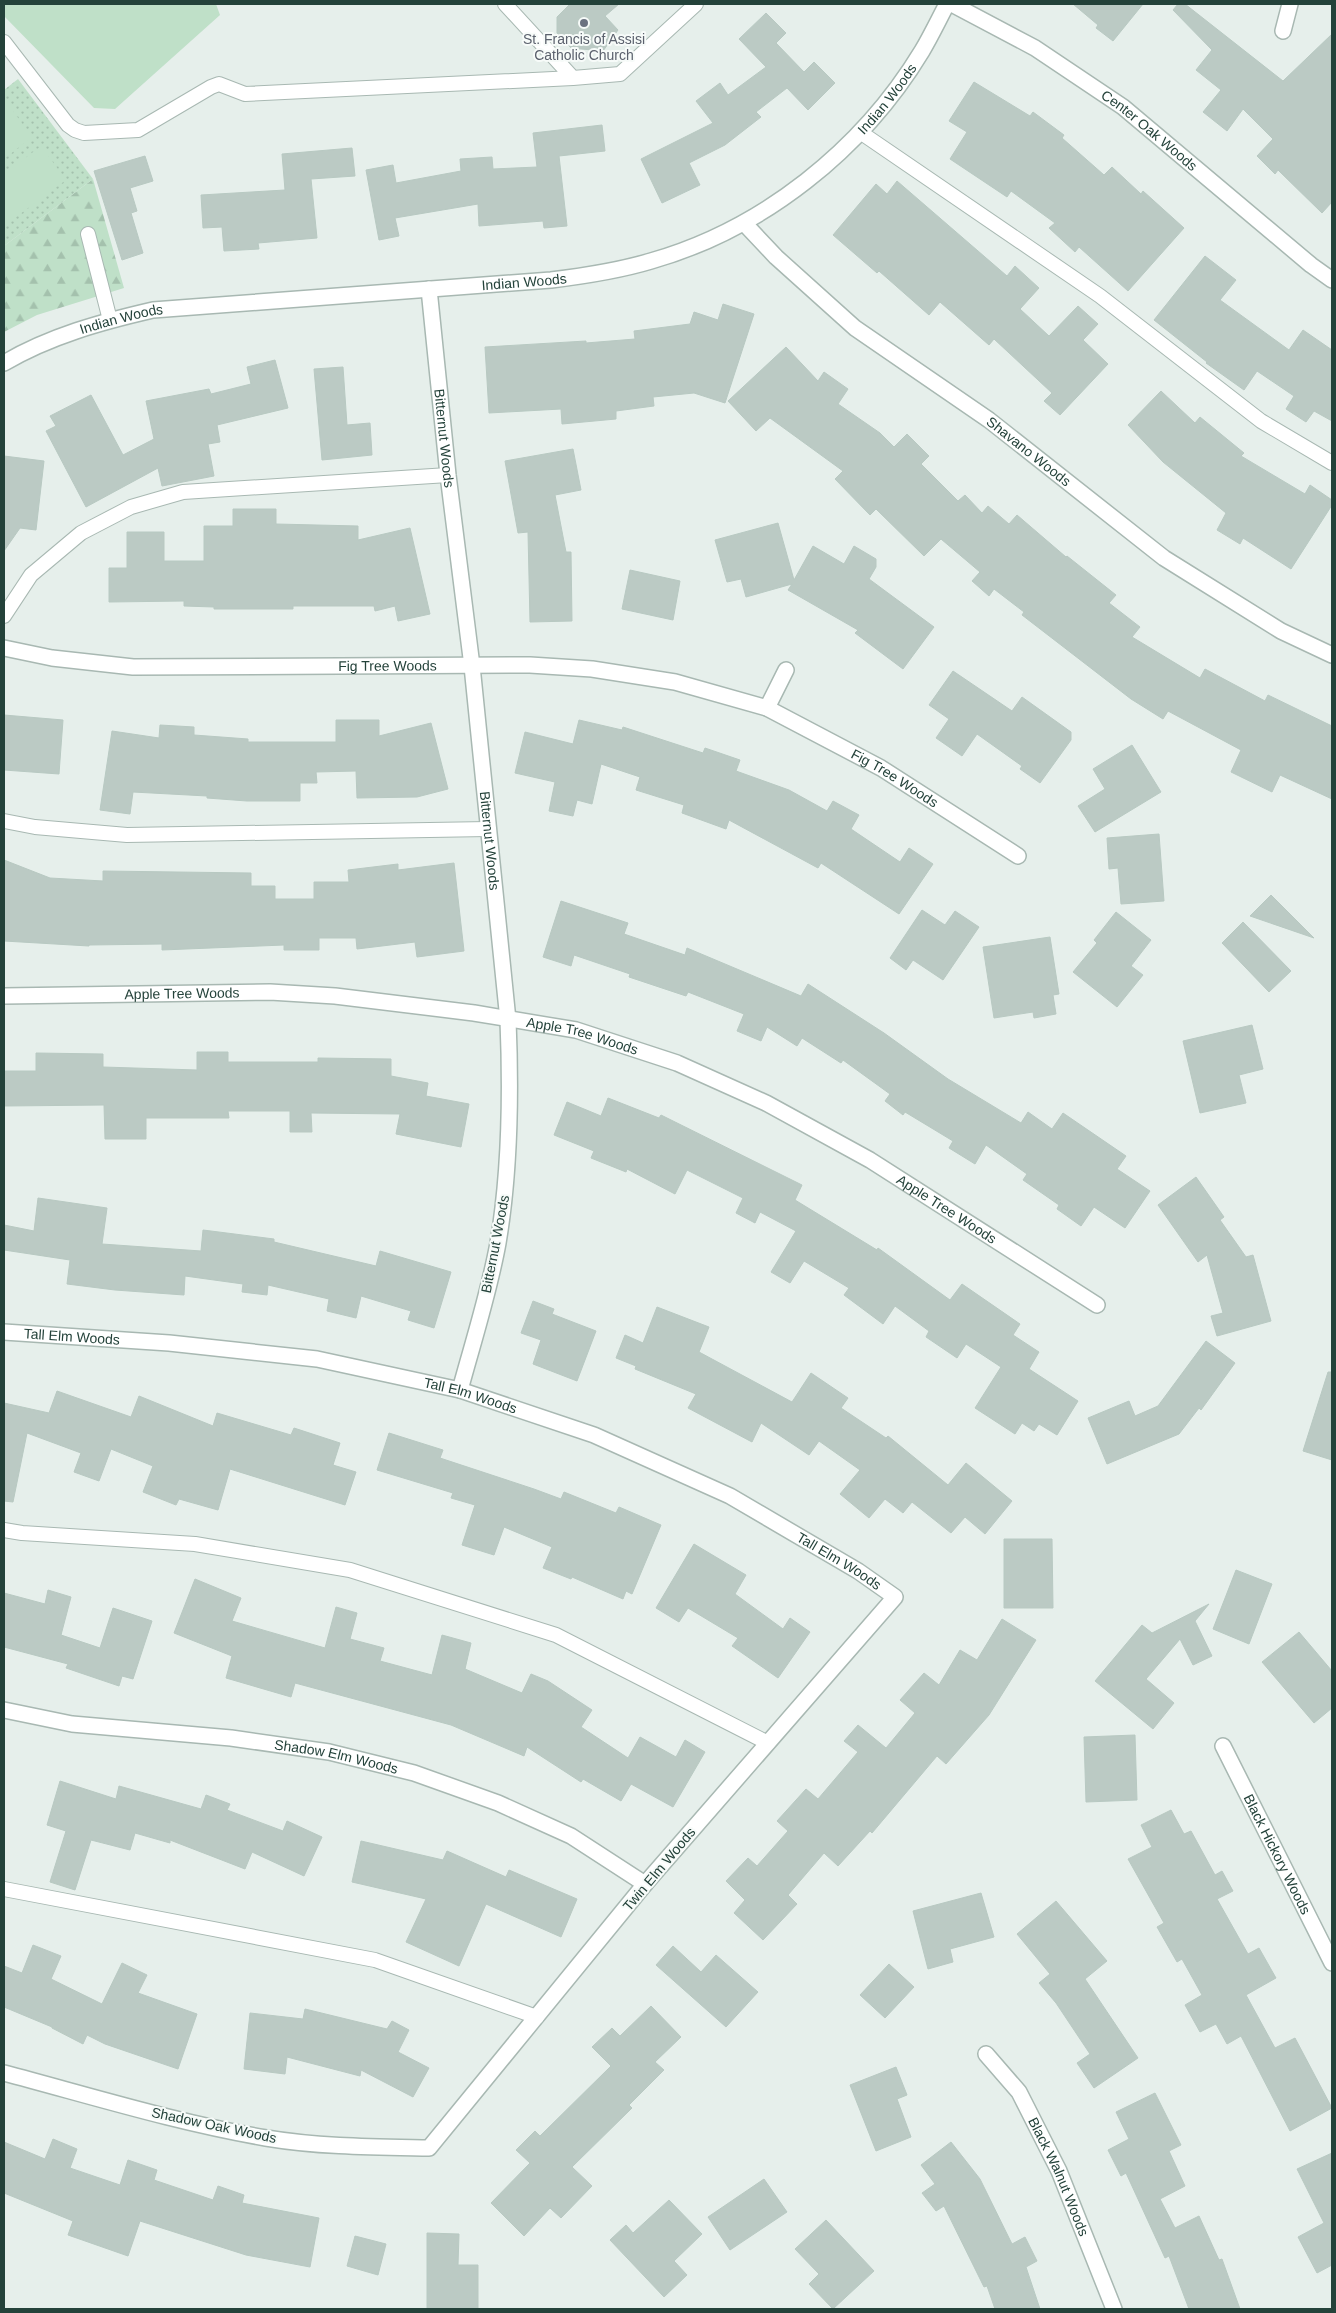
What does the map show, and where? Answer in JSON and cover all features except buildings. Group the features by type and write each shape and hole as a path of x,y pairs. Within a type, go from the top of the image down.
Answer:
{"street":[{"name":"Indian Woods","path":"4,364 61,336 110,320 153,310 550,280 602,273 651,261 700,244 744,223 782,199 823,168 860,132 893,93 922,51 947,4"},
{"name":"Center Oak Woods","path":"952,4 1035,48 1123,107 1311,265 1332,280"},
{"path":"1283,31 1290,4"},
{"name":"Shavano Woods","path":"744,223 776,257 855,328 989,420 1164,558 1282,631 1332,655"},
{"name":"Bitternut Woods","path":"429,289 448,475 472,666 508,1020 510,1060 505,1188 498,1244 460,1390"},
{"name":"Fig Tree Woods","path":"4,648 52,658 133,667 530,665 592,669 675,682 767,708 881,768 1018,856"},
{"path":"767,708 786,670"},
{"name":"Apple Tree Woods","path":"4,996 270,992 403,1003 576,1030 677,1063 766,1103 870,1160 1097,1305"},
{"name":"Tall Elm Woods","path":"4,1332 169,1343 317,1359 460,1390 594,1435 730,1496 858,1572 895,1597"},
{"name":"Twin Elm Woods","path":"429,2148 645,1884 895,1597"},
{"name":"Shadow Elm Woods","path":"4,1710 72,1724 231,1738 329,1752 414,1773 498,1803 571,1836 645,1884"},
{"name":"Black Hickory Woods","path":"1223,1746 1332,1963"},
{"name":"Black Walnut Woods","path":"986,2054 1019,2092 1028,2109 1059,2171 1114,2309"},
{"name":"Shadow Oak Woods","path":"4,2073 186,2120 266,2138 348,2147 429,2148"}],"lane":[{"path":"506,4 573,78"},
{"path":"4,42 68,125 75,130 84,132 138,130 211,86 219,84 244,94 620,74 696,4"},
{"path":"860,132 1100,296 1261,421 1332,463"},
{"path":"88,234 110,320"},
{"path":"4,616 31,576 81,533 131,507 183,492 448,475"},
{"path":"4,821 35,827 127,835 488,829"},
{"path":"4,1530 22,1533 195,1544 350,1570 556,1635 768,1743"},
{"path":"4,1889 375,1960 537,2016"}],"green space":[{"path":"4,4 216,4 220,15 115,109 94,108 4,16"},
{"path":"18,79 93,179 4,246 4,90"},
{"path":"8,104 32,137 4,159 4,107"},
{"path":"41,146 66,180 4,226 4,174"},
{"path":"93,179 124,288 37,315 4,332 4,246"}],"place":[{"name":"St. Francis of Assisi Catholic Church","path":"584,23"}]}
